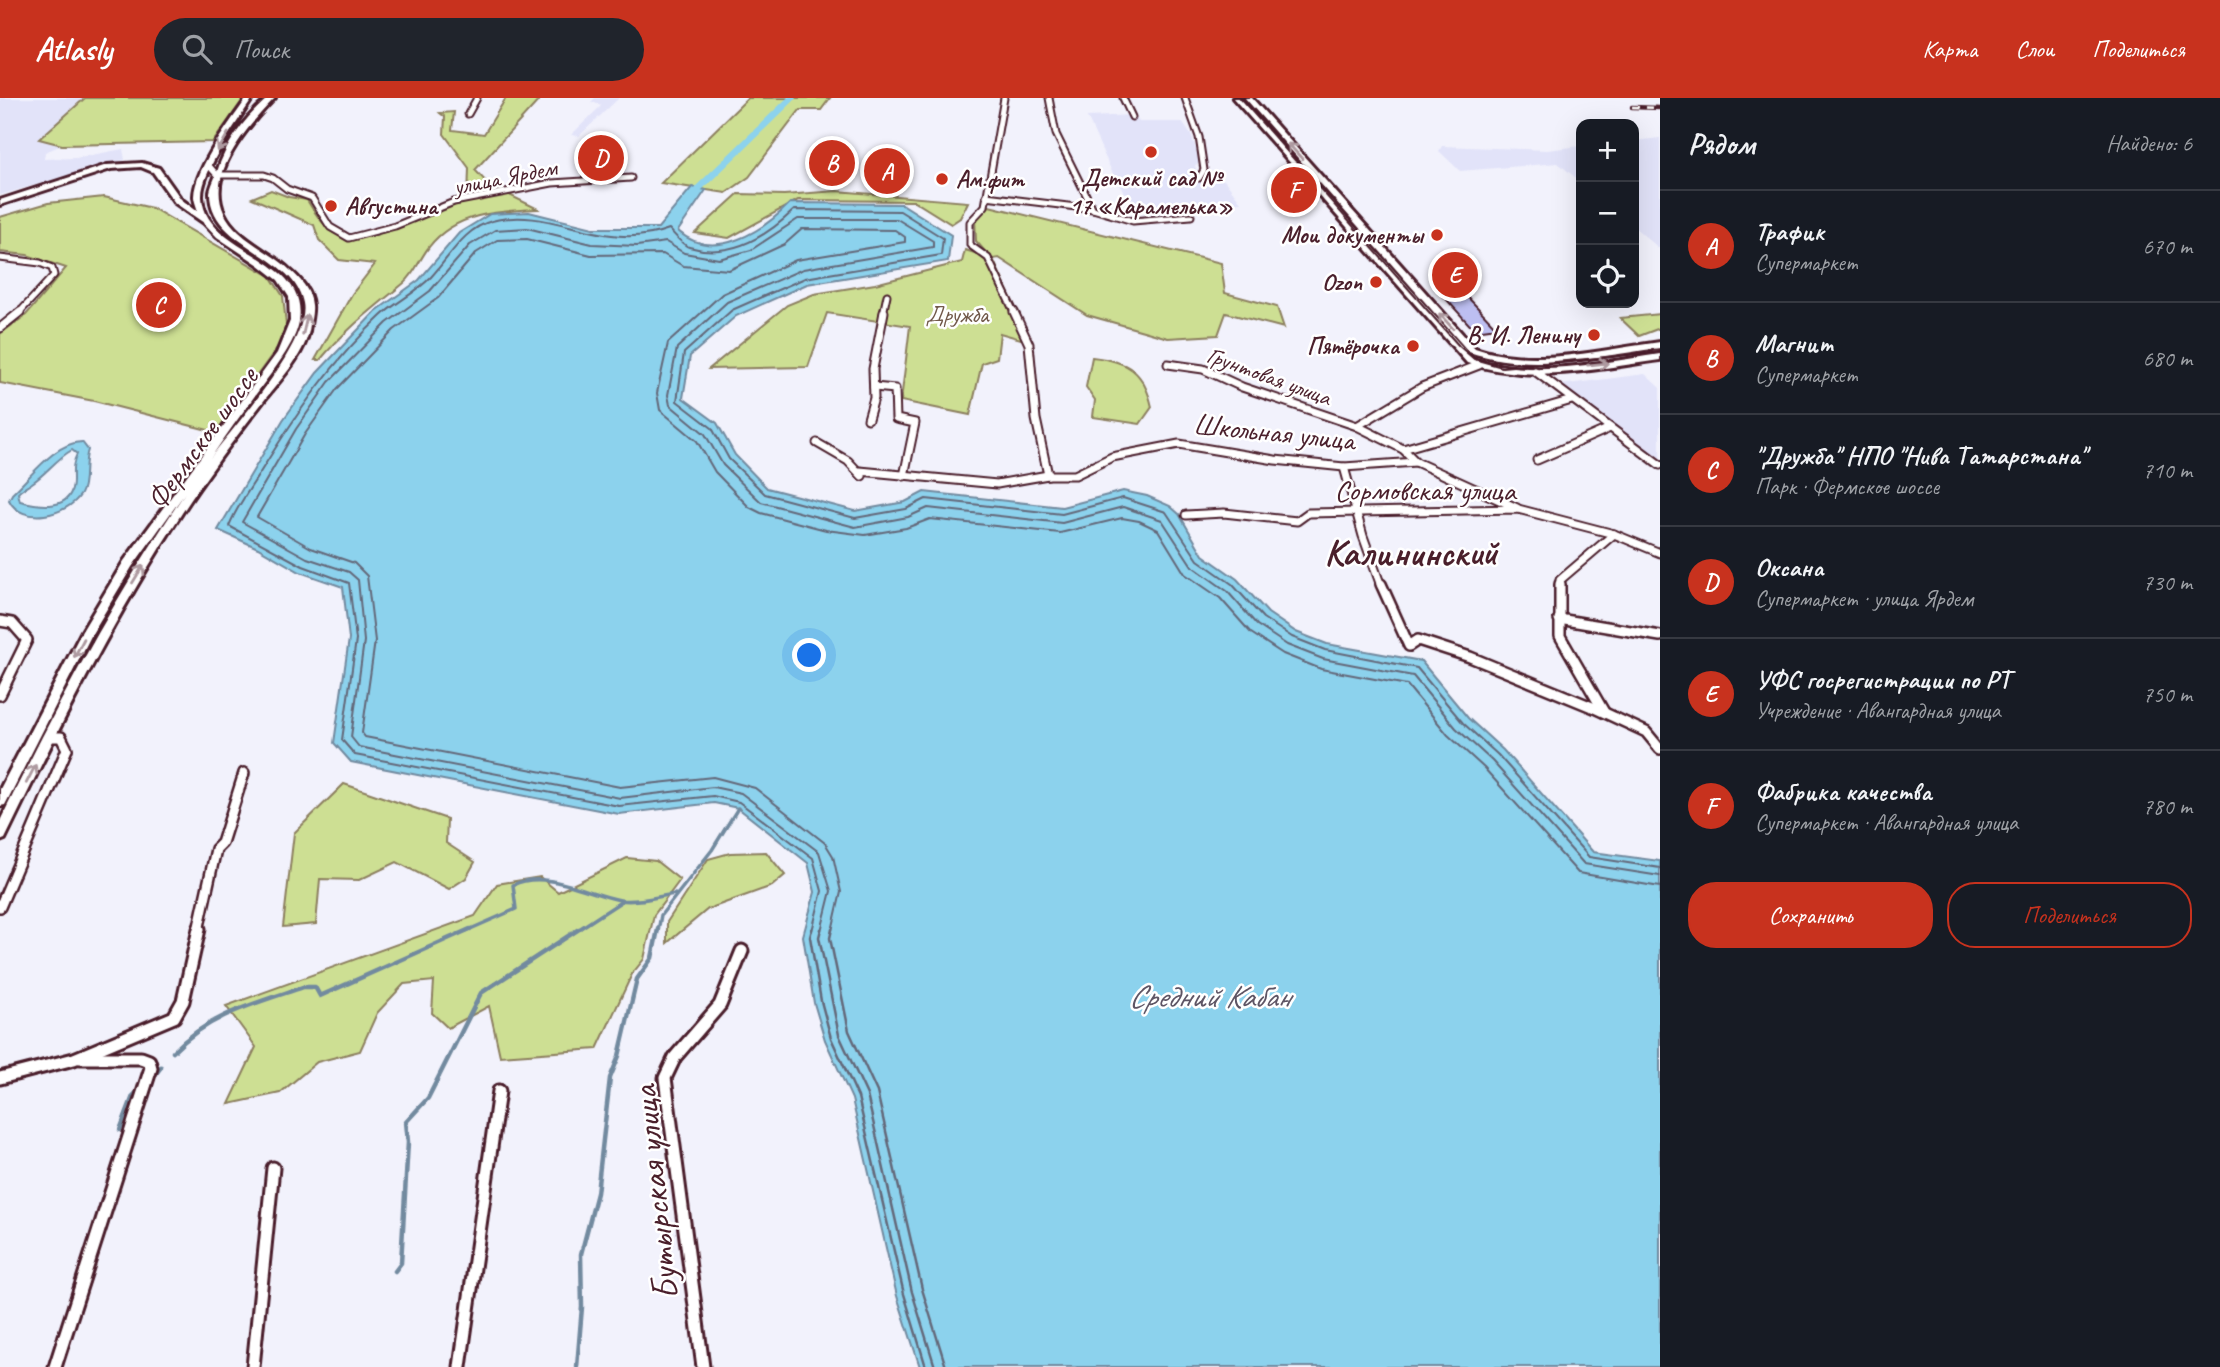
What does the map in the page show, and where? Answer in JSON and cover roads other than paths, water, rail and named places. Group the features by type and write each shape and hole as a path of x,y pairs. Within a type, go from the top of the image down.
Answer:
{"main road":[{"name":"Фермское шоссе","path":"0,835 114,612 168,526 277,377 304,334 308,307 299,283 285,267 239,237 221,219 213,204 214,171 250,98"},
{"name":"Фермское шоссе","path":"200,188 242,128 272,98"},
{"path":"1236,98 1463,357 1479,365 1503,371 1535,371 1660,357"},
{"path":"1248,98 1472,350 1501,360 1524,360 1660,345"},
{"name":"Фермское шоссе","path":"0,203 76,177 134,164 156,170 175,198 230,242 274,271 288,287 295,307 293,330 281,353 128,564 88,631 0,801"},
{"path":"175,198 189,200 200,188"},
{"path":"200,188 199,204 206,221"}],"street":[{"path":"468,114 477,98"},
{"path":"1003,98 1002,121 985,206 970,222 970,246 988,258 1029,344 1036,419 1048,475"},
{"path":"1049,98 1056,134 1093,209"},
{"path":"1123,98 1132,117"},
{"path":"1185,98 1199,137 1204,170 1199,178"},
{"name":"улица Ярдем","path":"214,171 274,178 286,189 312,198 330,227 349,238 395,226 454,202 552,183 631,178"},
{"path":"986,196 1093,209 1133,221 1191,216"},
{"path":"0,258 40,263 52,268 54,275 28,306 0,328"},
{"path":"868,419 874,398 873,369 887,295"},
{"path":"0,318 8,322"},
{"name":"Грунтовая улица","path":"1168,365 1203,369 1242,387 1357,426 1403,449 1416,462 1518,509"},
{"name":"Грунтовая улица","path":"1357,426 1422,387 1479,365"},
{"path":"1535,371 1660,465"},
{"path":"874,387 895,389 896,419 915,423 904,476"},
{"path":"1403,449 1525,416 1572,400"},
{"path":"1537,460 1611,428"},
{"name":"Школьная улица","path":"817,443 861,474 997,484 1048,475 1075,475 1112,457 1179,444 1275,460 1344,467 1416,462"},
{"path":"1344,467 1354,514 1383,597 1409,646 1418,640 1471,657 1646,732 1660,749"},
{"name":"Сормовская улица","path":"1186,515 1224,513 1297,521 1308,513 1518,509 1614,534 1660,553"},
{"path":"1604,712 1560,635 1560,580 1614,534"},
{"path":"1559,619 1660,636"},
{"path":"0,621 12,623 27,640 0,695"},
{"path":"0,907 26,848 47,788 67,749 61,737 50,737"},
{"path":"0,1078 74,1059 174,1017 183,1001 216,849 222,843 244,773"},
{"name":"Бутырская улица","path":"703,1367 665,1078 675,1057 720,1005 742,951"},
{"path":"55,1367 151,1068 149,1061 141,1058 74,1059"},
{"path":"460,1367 499,1091"},
{"path":"253,1367 274,1168"}],"water":[{"name":"Средний Кабан","path":"692,187 706,190 678,231 692,240 707,244 722,244 752,233 790,203 902,204 951,235 948,261 807,284 736,316 690,356 683,398 717,423 735,455 767,488 855,511 905,502 924,492 1062,507 1123,491 1147,496 1170,506 1179,514 1203,555 1237,579 1268,613 1296,632 1327,644 1421,661 1468,718 1503,750 1593,852 1660,861 1660,1367 920,1367 897,1296 852,1099 825,1040 814,1003 803,936 815,892 808,863 738,808 714,803 619,814 351,762 334,743 349,639 343,587 300,572 258,548 218,530 283,420 317,373 376,311 419,280 459,233 490,214 529,212 593,228 658,228"},
{"path":"82,442 88,450 83,489 74,502 66,508 45,515 24,513 15,508 9,500 12,494 53,454","holes":["72,450 77,454 72,491 67,498 45,505 20,501 18,493 21,490"]}],"waterway":[{"path":"699,188 792,98"},
{"path":"658,931 661,915 712,850 738,808"},
{"path":"466,931 516,909 513,885 525,881 552,881 626,901 675,894"},
{"path":"576,931 622,901"},
{"path":"173,1052 201,1028 233,1012 303,987 315,987 320,996 470,929"},
{"path":"395,1271 401,1263 408,1142 406,1122 428,1098 481,993 579,929"},
{"path":"577,1367 582,1307 581,1254 597,1193 610,1078 619,1056 637,979 652,958 658,929"},
{"path":"154,1076 161,1067"},
{"path":"120,1130 133,1096 140,1089"}],"tram line":[{"path":"1240,98 1459,346 1474,359 1502,367 1660,352"}],"railway":[{"path":"1632,107 1660,108"}],"place":[{"name":"Детский сад № 17 «Карамелька»","path":"1151,152"},
{"name":"Оксана","path":"601,158"},
{"name":"Магнит","path":"832,163"},
{"name":"Трафик","path":"887,171"},
{"name":"Ам.фит","path":"942,179"},
{"name":"Фабрика качества","path":"1294,190"},
{"name":"Августина","path":"331,206"},
{"name":"Мои документы","path":"1437,235"},
{"name":"УФС госрегистрации по РТ","path":"1455,275"},
{"name":"Ozon","path":"1376,282"},
{"name":"\"Дружба\" НПО \"Нива Татарстана\"","path":"159,305"},
{"name":"В. И. Ленину","path":"1594,335"},
{"name":"Пятёрочка","path":"1413,346"}],"district":[{"name":"Калининский","path":"1411,552"}],"park label":[{"name":"Дружба","path":"957,314"}]}
